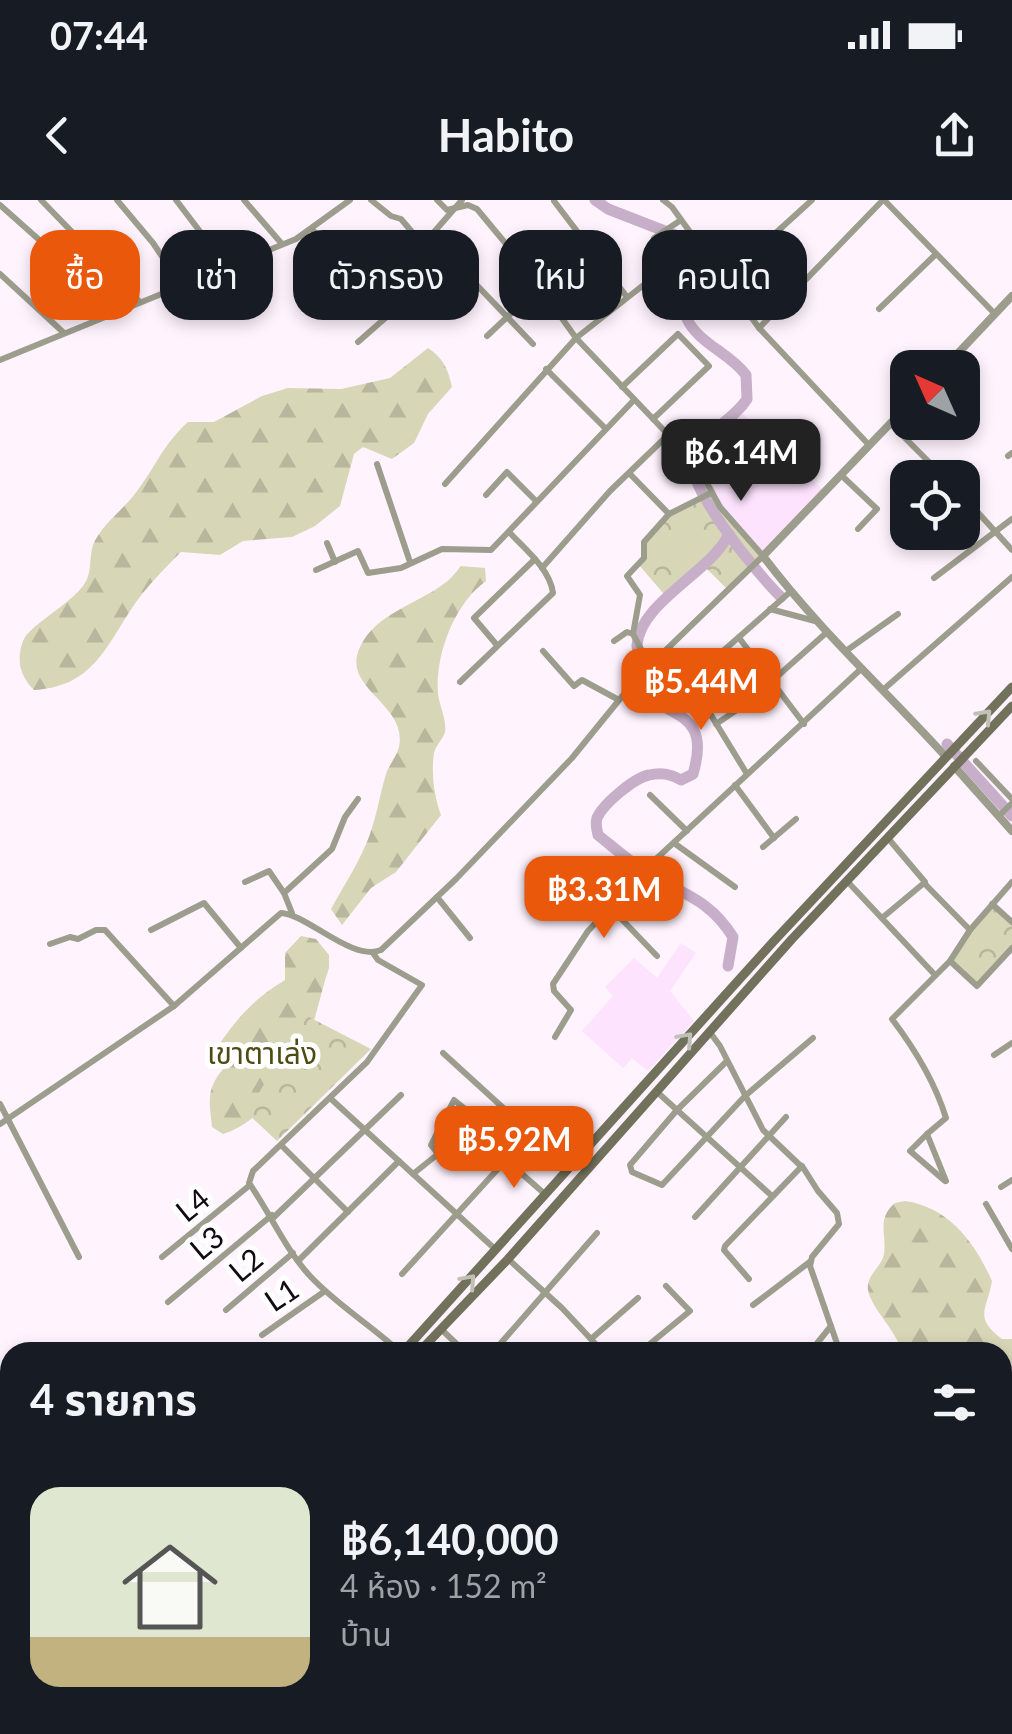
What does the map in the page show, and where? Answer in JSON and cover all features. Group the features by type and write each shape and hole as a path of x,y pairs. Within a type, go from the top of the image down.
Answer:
{"main road":[{"path":"410,1342 773,942 955,753 1012,687"},
{"path":"955,753 1012,706"},
{"path":"429,1342 956,765 955,753"},
{"path":"955,753 956,765"}],"street":[{"path":"41,200 70,230"},
{"path":"118,200 160,254"},
{"path":"176,200 199,230"},
{"path":"244,200 282,244"},
{"path":"334,200 340,207"},
{"path":"273,248 312,229 350,200"},
{"path":"372,200 410,230"},
{"path":"437,200 453,211"},
{"path":"434,230 462,200"},
{"path":"554,200 627,297"},
{"path":"663,200 686,230"},
{"path":"672,207 680,200"},
{"path":"779,230 812,200"},
{"path":"759,328 884,200 995,314"},
{"path":"0,204 30,231"},
{"path":"453,211 468,205 477,209 499,237"},
{"path":"667,230 681,220"},
{"path":"879,309 936,254"},
{"path":"0,274 64,333"},
{"path":"445,484 546,368 576,338 642,285"},
{"path":"479,287 499,308"},
{"path":"961,350 1012,296"},
{"path":"0,360 95,320"},
{"path":"358,342 383,320"},
{"path":"487,336 503,320"},
{"path":"511,320 533,344"},
{"path":"562,320 697,465 703,495 763,556 787,594 955,753"},
{"path":"753,320 870,445"},
{"path":"622,387 678,334 708,366 652,419"},
{"path":"0,347 9,356"},
{"path":"546,368 606,429"},
{"path":"316,570 358,552 368,572 401,568 442,549 490,550 634,400"},
{"path":"4,1121 174,1006 281,913 292,914 328,937 373,953 388,944 572,758 637,678 747,573 890,423"},
{"path":"542,568 668,435"},
{"path":"907,440 927,460"},
{"path":"377,464 410,562"},
{"path":"486,495 507,472 536,502"},
{"path":"630,474 669,514"},
{"path":"841,475 877,508 858,529"},
{"path":"634,636 640,595 627,576 644,558 644,542 669,514 703,495"},
{"path":"980,514 1012,550"},
{"path":"934,578 1012,520"},
{"path":"460,682 553,593 542,568 509,532"},
{"path":"328,543 335,562"},
{"path":"496,644 474,618 535,559"},
{"path":"884,689 1012,578"},
{"path":"690,680 787,594"},
{"path":"772,607 815,621"},
{"path":"846,651 898,614"},
{"path":"614,642 627,632 634,636 648,667"},
{"path":"716,724 773,683 826,634"},
{"path":"740,639 804,724"},
{"path":"670,648 746,774"},
{"path":"543,651 574,686 582,680 619,700"},
{"path":"555,1038 571,1010 554,991 553,984 588,931 656,858 862,668"},
{"path":"976,761 1011,802 1000,814"},
{"path":"956,765 1012,830"},
{"path":"735,785 774,838"},
{"path":"650,795 687,831"},
{"path":"284,893 332,848 345,817 358,799"},
{"path":"763,846 796,819"},
{"path":"887,837 970,930"},
{"path":"674,843 735,887"},
{"path":"245,882 270,871 292,914"},
{"path":"846,881 934,975"},
{"path":"927,1134 946,1182 910,1151 927,1134 946,1118 911,1044 892,1018 950,961 970,930 1012,882"},
{"path":"882,918 922,884 927,884"},
{"path":"437,897 470,938"},
{"path":"151,930 204,903 241,948"},
{"path":"992,904 1012,922"},
{"path":"610,908 658,956"},
{"path":"50,944 106,930 174,1006"},
{"path":"950,961 977,986 1012,948"},
{"name":"L4","path":"162,1257 250,1185 253,1171 374,1052 422,985 378,960 373,953"},
{"path":"709,1032 767,1134 802,1166 839,1218 811,1262 753,1305"},
{"path":"727,1061 677,1110 630,1165 632,1172 662,1185 745,1096 813,1038"},
{"path":"994,1054 1012,1043"},
{"path":"442,1052 510,1114 575,1163"},
{"path":"656,1092 772,1196"},
{"name":"L3","path":"168,1302 272,1216 400,1095"},
{"path":"330,1098 496,1250"},
{"path":"454,1100 469,1112 445,1158 438,1154 431,1145 454,1100"},
{"path":"0,1104 4,1121 79,1257"},
{"path":"695,1217 786,1116"},
{"path":"281,1145 348,1212"},
{"path":"413,1174 438,1154"},
{"path":"402,1274 506,1160 546,1195"},
{"path":"298,1261 399,1161"},
{"path":"749,1279 724,1248 802,1166"},
{"path":"1001,1186 1012,1180"},
{"path":"250,1185 298,1261 325,1291 389,1342"},
{"path":"986,1204 1010,1238 1012,1250"},
{"path":"502,1342 597,1233"},
{"name":"L2","path":"226,1310 293,1253"},
{"path":"508,1259 594,1342"},
{"path":"811,1262 812,1278 837,1342"},
{"path":"652,1342 690,1311 666,1286"},
{"name":"L1","path":"262,1335 325,1291"},
{"path":"591,1339 638,1298"},
{"path":"818,1342 832,1325"},
{"path":"441,1330 452,1342"}],"shaded area":[{"path":"739,410 825,492 763,556 734,524 697,465 700,446"},
{"path":"681,943 696,953 670,991 694,1021 648,1071 632,1058 623,1068 582,1031 613,996 605,987 634,958 657,978"}],"green space":[{"path":"428,348 444,365 452,387 428,414 414,443 392,459 363,447 354,454 340,506 315,526 292,537 243,541 220,555 181,552 141,595 93,665 69,682 53,687 34,690 29,685 20,661 23,641 79,591 89,574 97,537 132,498 165,448 188,422 214,422 262,396 288,388 341,389 390,378"},
{"path":"711,493 763,556 729,591 706,568 669,600 639,565 644,558 644,542 669,514"},
{"path":"684,527 708,556 681,579 657,550"},
{"path":"461,566 485,568 486,581 456,616 440,662 438,693 445,727 434,753 433,768 441,815 396,872 371,888 342,925 331,909 366,844 386,774 399,747 394,719 359,674 356,662 360,647 376,626 445,583"},
{"path":"992,904 1012,922 1012,948 977,986 950,961"},
{"name":"เขาตาเล่ง","path":"301,936 316,939 329,955 329,968 307,1041 297,1064 270,1101 248,1121 223,1134 212,1127 210,1102 215,1081 225,1067 220,1043 249,1008 285,980 285,953"},
{"path":"305,1015 371,1049 277,1141 247,1113"},
{"path":"895,1203 921,1205 959,1229 992,1281 985,1319 1002,1339 1012,1342 897,1342 868,1290 869,1280 884,1254 886,1215"}],"waterway":[{"path":"595,200 608,209 675,235 687,260 683,298 687,319 699,335 746,375 747,399 698,446 692,467 709,506 724,528 781,597"},
{"path":"728,966 733,937 714,913 620,853 598,835 596,823 612,799 643,777 661,774 681,780 693,774 696,735 681,716 650,695 643,683 637,645 650,615 720,548 729,534"},
{"path":"947,744 1012,816"}]}
